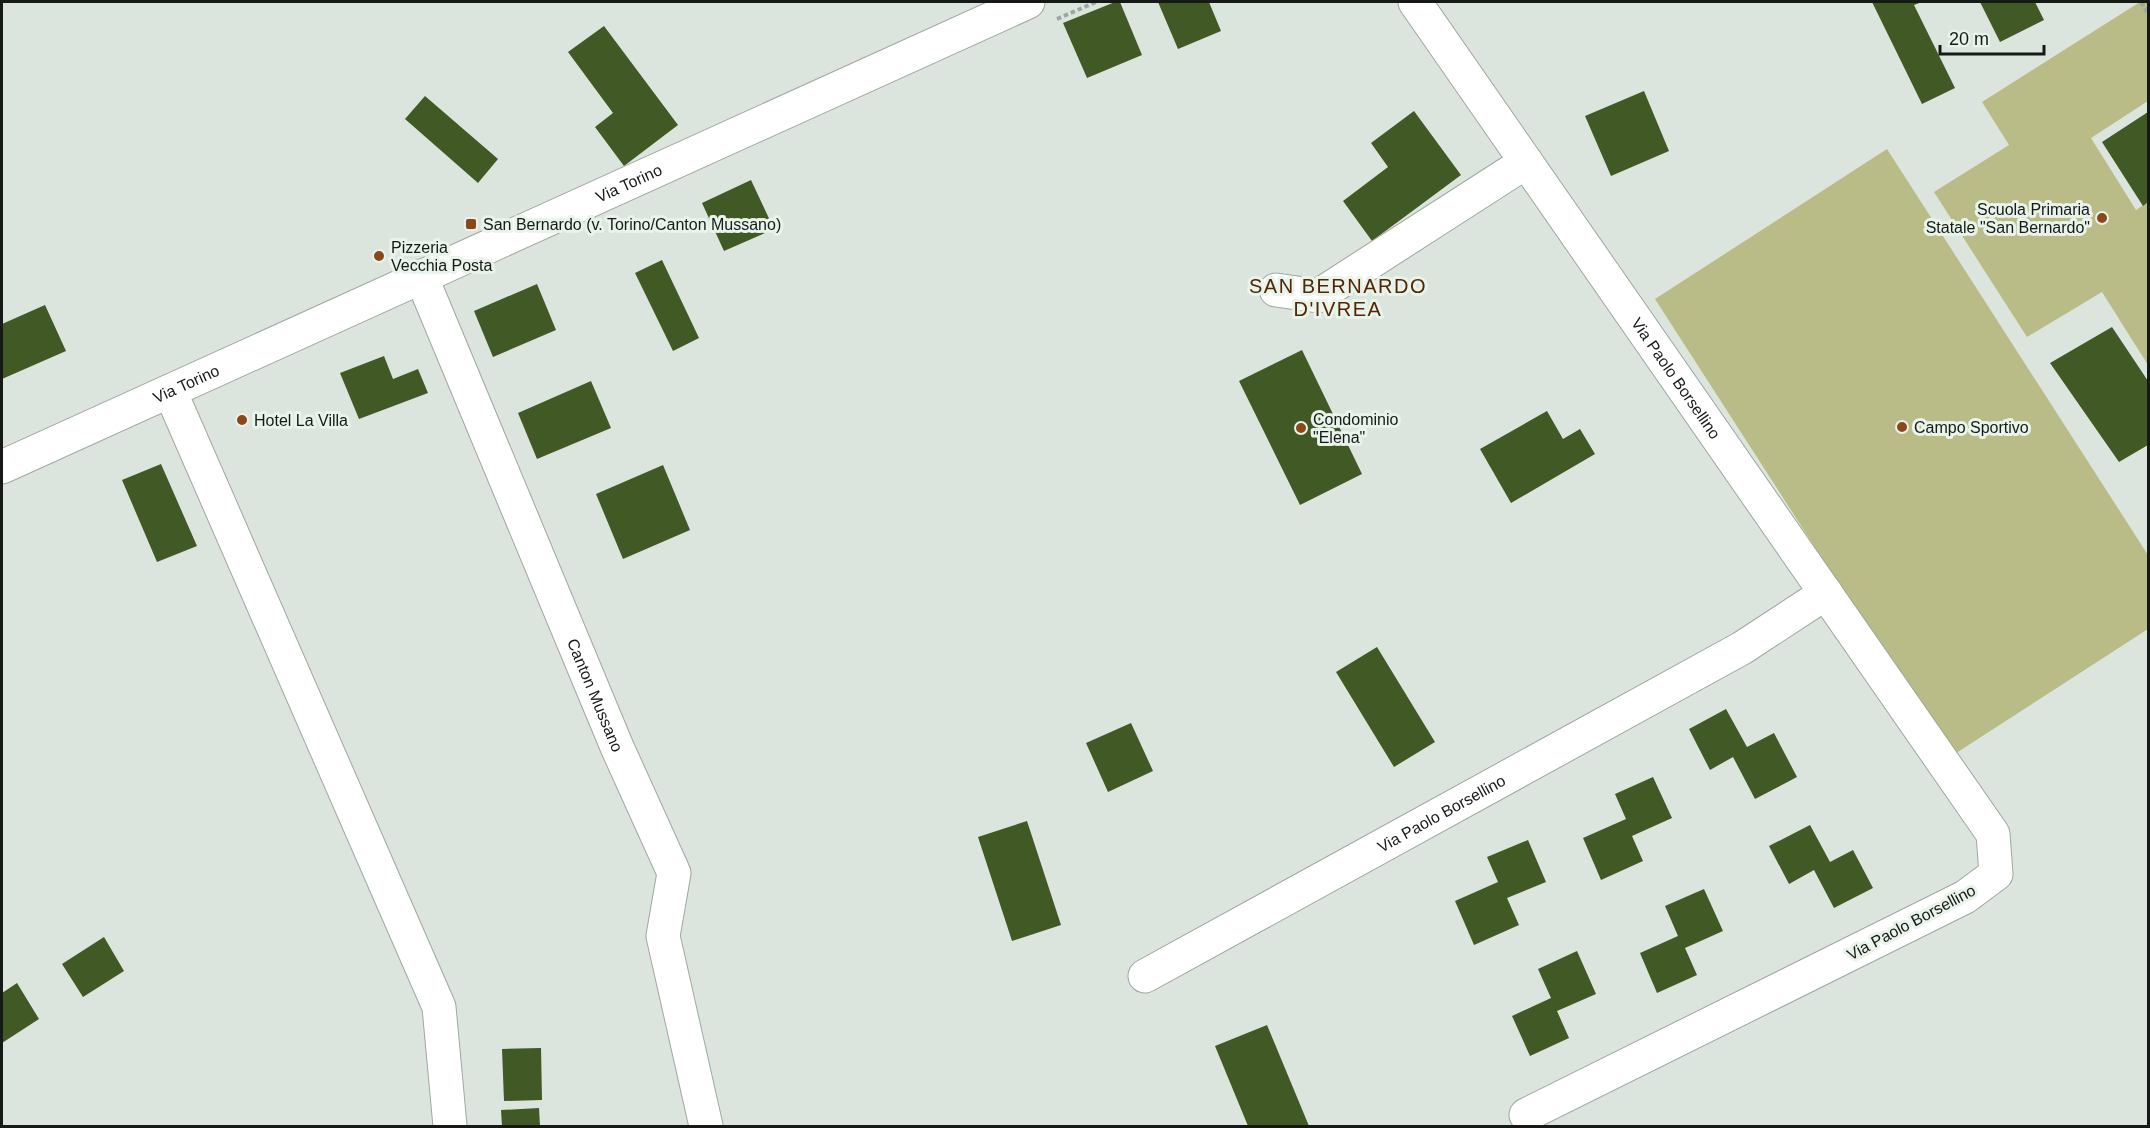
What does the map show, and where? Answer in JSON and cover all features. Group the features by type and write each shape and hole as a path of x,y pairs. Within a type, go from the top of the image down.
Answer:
{"street":[{"name":"Via Torino","path":"2,467 1028,2"},
{"name":"Via Paolo Borsellino","path":"1415,2 1993,834 1996,874 1965,897 1526,1114"},
{"path":"1276,290 1318,296 1526,162"},
{"name":"Canton Mussano","path":"421,276 616,747 674,873 663,936 706,1126"},
{"path":"170,391 439,1008 450,1126"},
{"name":"Via Paolo Borsellino","path":"1145,976 1742,648 1826,593"}],"path":[{"path":"2140,2 2148,14"}],"green space":[{"name":"Scuola Primaria Statale \"San Bernardo\"","path":"2140,2 2148,2 2148,101 2091,138 2136,210 2148,202 2148,365 2102,292 2027,337 1934,192 2009,145 1982,102"},
{"name":"Campo Sportivo","path":"1887,149 2148,555 2148,629 1950,757 1655,299"}],"building":[{"path":"1120,2 1142,55 1087,78 1063,23"},
{"path":"1158,2 1209,2 1221,31 1178,49"},
{"path":"1872,2 1922,2 1914,5 1955,88 1922,104"},
{"path":"1980,2 2035,2 2044,20 2000,42"},
{"path":"604,26 678,125 624,166 595,127 613,113 568,52"},
{"path":"1644,91 1669,151 1611,176 1585,116"},
{"path":"425,96 498,159 478,183 405,119"},
{"path":"1414,111 1461,175 1372,241 1343,201 1388,167 1371,143"},
{"path":"2148,112 2148,202 2143,206 2102,142"},
{"path":"751,180 774,229 724,251 702,203"},
{"path":"662,260 699,338 673,351 635,273"},
{"path":"537,284 556,330 493,357 474,311"},
{"path":"45,305 66,351 2,379 2,324"},
{"path":"2112,327 2148,381 2148,445 2119,462 2050,363"},
{"name":"Condominio \"Elena\"","path":"1302,350 1362,474 1300,505 1239,381"},
{"path":"384,356 393,379 418,369 428,393 359,419 340,373"},
{"path":"591,381 611,428 537,459 518,413"},
{"path":"1547,411 1563,439 1580,429 1595,454 1511,503 1480,449"},
{"path":"161,464 197,546 157,562 122,480"},
{"path":"663,465 690,530 623,559 596,494"},
{"path":"1377,647 1435,742 1394,767 1336,672"},
{"path":"1726,709 1747,747 1774,733 1797,777 1755,799 1733,757 1710,770 1689,729"},
{"path":"1131,723 1153,771 1108,792 1086,743"},
{"path":"1653,777 1672,818 1632,836 1643,861 1601,880 1583,838 1626,819 1615,794"},
{"path":"1027,821 1061,925 1012,941 978,837"},
{"path":"1810,825 1830,862 1853,850 1873,888 1834,908 1814,870 1789,884 1769,846"},
{"path":"1528,840 1546,882 1507,898 1519,925 1474,945 1455,901 1498,882 1487,857"},
{"path":"1704,889 1723,931 1685,948 1697,975 1657,993 1640,953 1678,936 1665,906"},
{"path":"104,937 124,971 83,997 62,964"},
{"path":"1577,951 1596,994 1557,1011 1569,1038 1530,1056 1512,1016 1551,998 1538,969"},
{"path":"17,983 39,1019 2,1043 2,993"},
{"path":"1267,1025 1309,1126 1248,1126 1215,1046"},
{"path":"541,1048 542,1100 504,1101 502,1049"},
{"path":"539,1108 540,1126 502,1126 501,1110"}],"place":[{"name":"Scuola Primaria Statale \"San Bernardo\"","path":"2102,218"},
{"name":"San Bernardo (v. Torino/Canton Mussano)","path":"471,224"},
{"name":"Pizzeria Vecchia Posta","path":"379,256"},
{"name":"Hotel La Villa","path":"242,420"},
{"name":"Campo Sportivo","path":"1902,427"},
{"name":"Condominio \"Elena\"","path":"1301,428"}],"district":[{"name":"SAN BERNARDO D'IVREA","path":"1338,298"}]}
